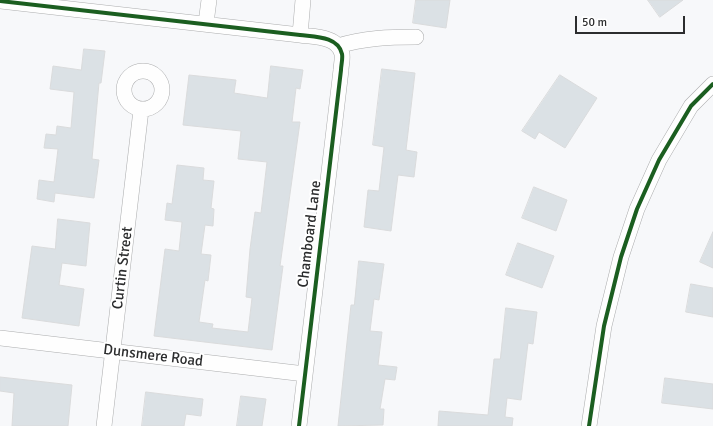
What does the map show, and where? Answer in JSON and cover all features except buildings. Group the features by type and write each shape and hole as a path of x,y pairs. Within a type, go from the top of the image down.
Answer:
{"street":[{"path":"206,23 209,0"},
{"path":"300,35 303,0"},
{"path":"0,1 206,23 300,35 329,39 338,46 357,40 385,37 416,37"},
{"name":"Chamboard Lane","path":"300,426 341,70 342,54 338,46"},
{"path":"589,426 604,326 621,257 637,209 658,160 687,112 713,84"},
{"name":"Curtin Street","path":"104,426 141,110"},
{"name":"Dunsmere Road","path":"0,338 305,374"}],"cycle path":[{"path":"0,1 318,37 325,38 340,48 342,60 299,426"},
{"path":"589,426 604,326 621,257 637,209 659,160 691,106 713,84"}]}
